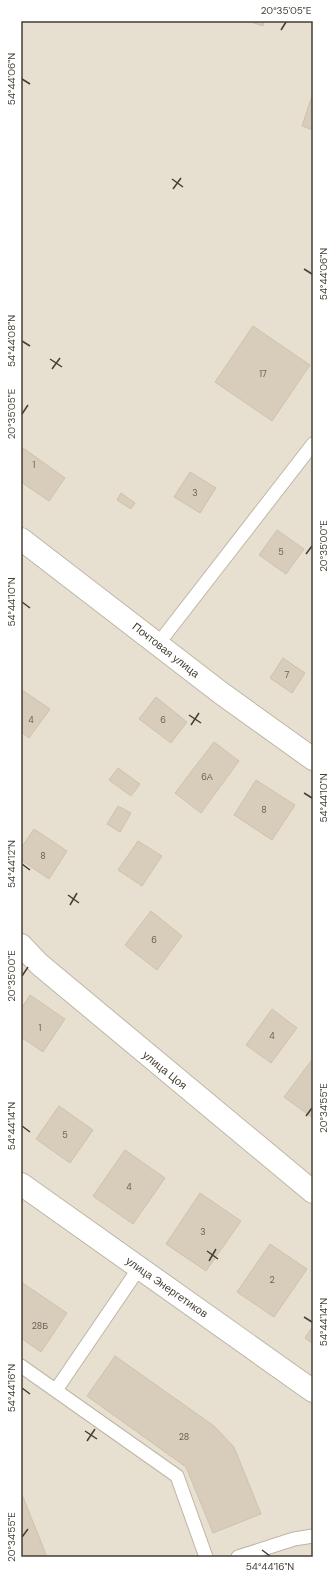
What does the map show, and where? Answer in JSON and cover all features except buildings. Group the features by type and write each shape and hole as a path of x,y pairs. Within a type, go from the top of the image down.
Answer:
{"street":[{"name":"Почтовая улица","path":"21,539 221,693 313,759"},
{"name":"улица Цоя","path":"21,945 50,974 313,1192"},
{"name":"улица Энергетиков","path":"21,1184 313,1391"}],"lane":[{"path":"158,644 313,444"},
{"path":"56,1390 139,1268"},
{"path":"21,1366 177,1476 206,1557"},
{"path":"238,1557 294,1539 313,1536"}],"shaded area":[{"path":"21,21 313,21 313,1557 21,1557"}]}
